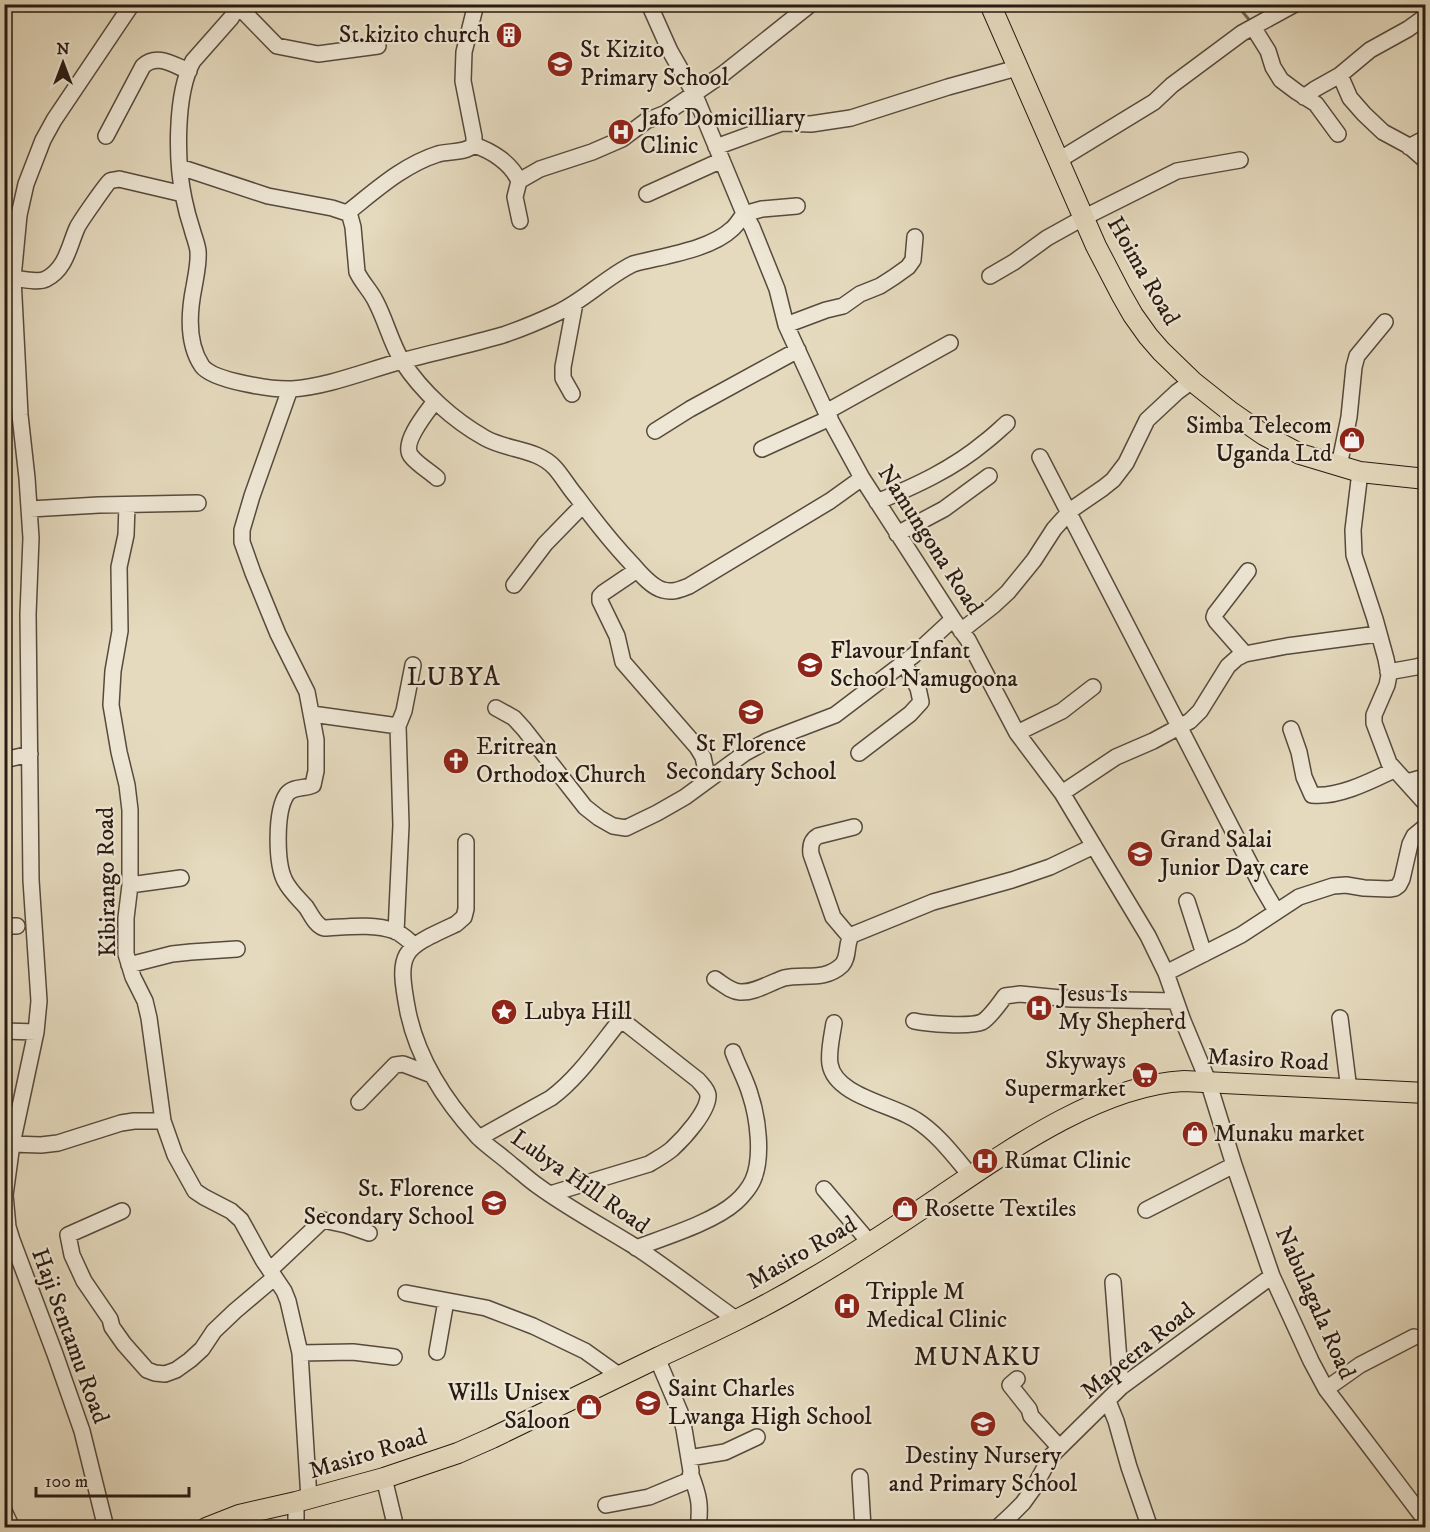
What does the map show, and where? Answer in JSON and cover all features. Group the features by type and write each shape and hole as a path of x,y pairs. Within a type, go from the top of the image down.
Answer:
{"main road":[{"name":"Hoima Road","path":"990,4 1083,218 1120,294 1161,351 1192,381 1231,412 1300,454 1360,472 1425,479"},
{"name":"Masiro Road","path":"206,1527 239,1515 384,1478 458,1453 492,1438 737,1320 807,1282 870,1244 1046,1129 1106,1100 1162,1083 1184,1081 1425,1093"}],"street":[{"name":"Haji Sentamu Road","path":"106,1527 82,1431 8,1227 5,1195 12,1144 36,1032 39,1001 31,880 28,614 30,509 20,415 13,278 20,207 43,140 132,4"},
{"path":"474,145 463,81 467,37 477,4"},
{"name":"Namungona Road","path":"649,4 670,51 694,93 777,289 786,326 828,415 862,478 974,650 1017,733 1062,793 1148,936 1166,973 1208,1081"},
{"path":"519,181 540,169 592,152 622,139 723,74 811,4"},
{"path":"1059,160 1154,102 1172,85 1242,33 1295,4"},
{"path":"378,46 318,54 277,46 239,5 226,25 193,61 183,97 178,144 183,194 198,249 190,326 199,360 204,369 214,375 240,382 290,389 312,387 504,334 560,312 633,264 717,240 734,227 744,214 762,209 797,206"},
{"path":"1304,97 1340,75 1370,50 1408,29 1425,16"},
{"path":"1253,27 1268,51 1273,67 1281,80 1316,104 1338,134"},
{"path":"106,136 143,66 148,62 158,59 189,71"},
{"path":"647,194 719,154 782,123 811,124 851,118 1017,68"},
{"path":"1340,75 1350,98 1364,114 1383,132 1409,147 1425,161"},
{"path":"1409,147 1425,138"},
{"path":"347,213 412,165 435,155 467,149 474,145 487,149 506,163 516,175 519,181 515,197 520,221"},
{"path":"990,276 1047,238 1177,171 1240,160"},
{"path":"180,167 268,196 347,213 353,227 357,272 371,291 402,361 435,401 487,440 544,458 555,468 637,570 649,582 663,590 677,591 689,586 830,501 862,478"},
{"path":"13,278 41,280 46,279 57,270 64,261 81,221 111,180 119,179 183,194"},
{"path":"786,326 826,310 843,306 860,294 894,277 908,267 913,260 915,237"},
{"path":"572,394 563,378 562,366 575,303"},
{"path":"1339,466 1349,417 1357,356 1385,322"},
{"path":"762,449 828,415 950,343"},
{"path":"655,431 690,409 798,350"},
{"path":"496,708 514,718 524,729 585,807 613,826 626,828 634,825 685,797 745,753 767,741 835,715 957,625 994,606 1034,560 1054,529 1071,510 1113,480 1126,463 1147,420 1192,381"},
{"path":"290,389 242,530 242,542 253,573 278,634 307,692 312,714 317,757 315,781 310,787 294,789 286,795 278,827 278,848 284,880 318,926 365,927 396,932 414,945 456,924 466,914 466,842"},
{"path":"435,401 409,441 408,451 437,478"},
{"path":"877,502 910,488 946,468 985,443 1007,423"},
{"path":"1040,458 1276,911"},
{"path":"1360,472 1353,530 1354,555 1375,619 1388,672 1387,685 1374,715 1374,723 1389,763 1425,804"},
{"path":"897,534 944,509 989,476"},
{"path":"30,509 198,503"},
{"name":"Kibirango Road","path":"127,505 126,535 119,567 120,631 113,671 111,705 130,810 130,885 126,918 126,954 145,1001 164,1120 175,1155 195,1191 231,1211 241,1220 288,1300 300,1353 303,1500 297,1527"},
{"path":"514,585 545,544 583,505"},
{"path":"637,570 603,593 600,601 617,636 623,662 697,747 703,757 708,780"},
{"path":"1245,654 1214,617 1248,571"},
{"path":"1062,793 1116,757 1190,721 1200,711 1228,666 1237,658 1245,654 1287,646 1378,634"},
{"path":"859,753 910,714 921,702 918,688 904,663"},
{"path":"1388,672 1416,668 1425,664"},
{"path":"396,932 401,825 398,726 404,711 413,665"},
{"path":"1017,733 1062,711 1093,687"},
{"path":"312,714 398,726"},
{"path":"1190,721 1201,762"},
{"path":"1291,729 1304,777 1312,795 1325,796 1352,788 1394,770"},
{"path":"4,760 30,754"},
{"path":"1407,782 1425,779"},
{"path":"1166,973 1240,934 1299,897 1334,886 1395,888 1402,879 1414,836 1425,826"},
{"path":"715,979 733,991 750,992 786,978 808,977 830,972 845,961 850,937 833,917 810,847 814,838 818,836 854,827"},
{"path":"850,937 933,902 1050,867 1094,846"},
{"path":"130,885 181,878"},
{"path":"1187,901 1204,954"},
{"name":"Lubya Hill Road","path":"414,945 404,962 402,978 418,1047 448,1100 479,1138 538,1186 636,1248 737,1320"},
{"path":"129,965 172,954 237,949"},
{"path":"914,1021 966,1024 983,1022 1005,996 1020,994 1071,999 1176,1001"},
{"path":"1340,1018 1349,1089"},
{"path":"479,1138 559,1092 623,1021 698,1080 705,1089 708,1100 699,1119 663,1156 649,1164 550,1194"},
{"path":"834,1023 829,1062 831,1071 838,1081 850,1091 896,1109 916,1120 941,1141 971,1176"},
{"path":"4,1031 36,1032"},
{"path":"636,1248 712,1218 736,1202 753,1182 759,1147 756,1121 751,1095 733,1052"},
{"path":"359,1102 394,1065 403,1064 432,1074"},
{"name":"Nabulagala Road","path":"1208,1081 1272,1276 1311,1362 1326,1389 1425,1522"},
{"path":"12,1144 58,1143 121,1123 164,1120"},
{"path":"1146,1210 1234,1165"},
{"path":"824,1189 870,1244"},
{"path":"122,1211 68,1235 72,1255 84,1281 124,1344 147,1370 165,1374 176,1370 202,1349 214,1331 324,1220 369,1233"},
{"name":"Mapeera Road","path":"997,1527 1023,1503 1051,1456 1121,1387 1272,1276"},
{"path":"1113,1282 1121,1387"},
{"path":"406,1293 486,1308 533,1326 585,1351 620,1376"},
{"path":"437,1352 446,1301"},
{"path":"1326,1389 1360,1365 1414,1337"},
{"path":"300,1353 353,1352 394,1357"},
{"path":"657,1358 680,1412 691,1475 698,1493 700,1509 698,1527"},
{"path":"1017,1379 1010,1385 1029,1409 1031,1416 1059,1447"},
{"path":"1108,1401 1150,1527"},
{"path":"689,1458 725,1452 757,1437"},
{"path":"606,1505 649,1497 688,1481 691,1475"},
{"path":"860,1477 863,1527"},
{"path":"384,1478 396,1527"},
{"path":"4,1511 12,1527"},
{"path":"1421,1527 1425,1522"}],"waterway":[{"path":"1236,4 1251,22"}],"place":[{"name":"St.kizito church","path":"509,35"},
{"name":"St Kizito Primary School","path":"560,64"},
{"name":"Jafo Domicilliary Clinic","path":"621,132"},
{"name":"Simba Telecom Uganda Ltd","path":"1352,440"},
{"name":"Flavour Infant School Namugoona","path":"810,665"},
{"name":"St Florence Secondary School","path":"751,712"},
{"name":"Eritrean Orthodox Church","path":"456,761"},
{"name":"Grand Salai Junior Day care","path":"1140,854"},
{"name":"Jesus Is My Shepherd","path":"1039,1008"},
{"name":"Lubya Hill","path":"504,1012"},
{"name":"Skyways Supermarket","path":"1145,1075"},
{"name":"Munaku market","path":"1195,1134"},
{"name":"Rumat Clinic","path":"985,1161"},
{"name":"St. Florence Secondary School","path":"494,1203"},
{"name":"Rosette Textiles","path":"905,1209"},
{"name":"Tripple M Medical Clinic","path":"847,1306"},
{"name":"Saint Charles Lwanga High School","path":"648,1403"},
{"name":"Wills Unisex Saloon","path":"589,1407"},
{"name":"Destiny Nursery and Primary School","path":"983,1424"}],"district":[{"name":"LUBYA","path":"454,677"},
{"name":"MUNAKU","path":"978,1357"}]}
